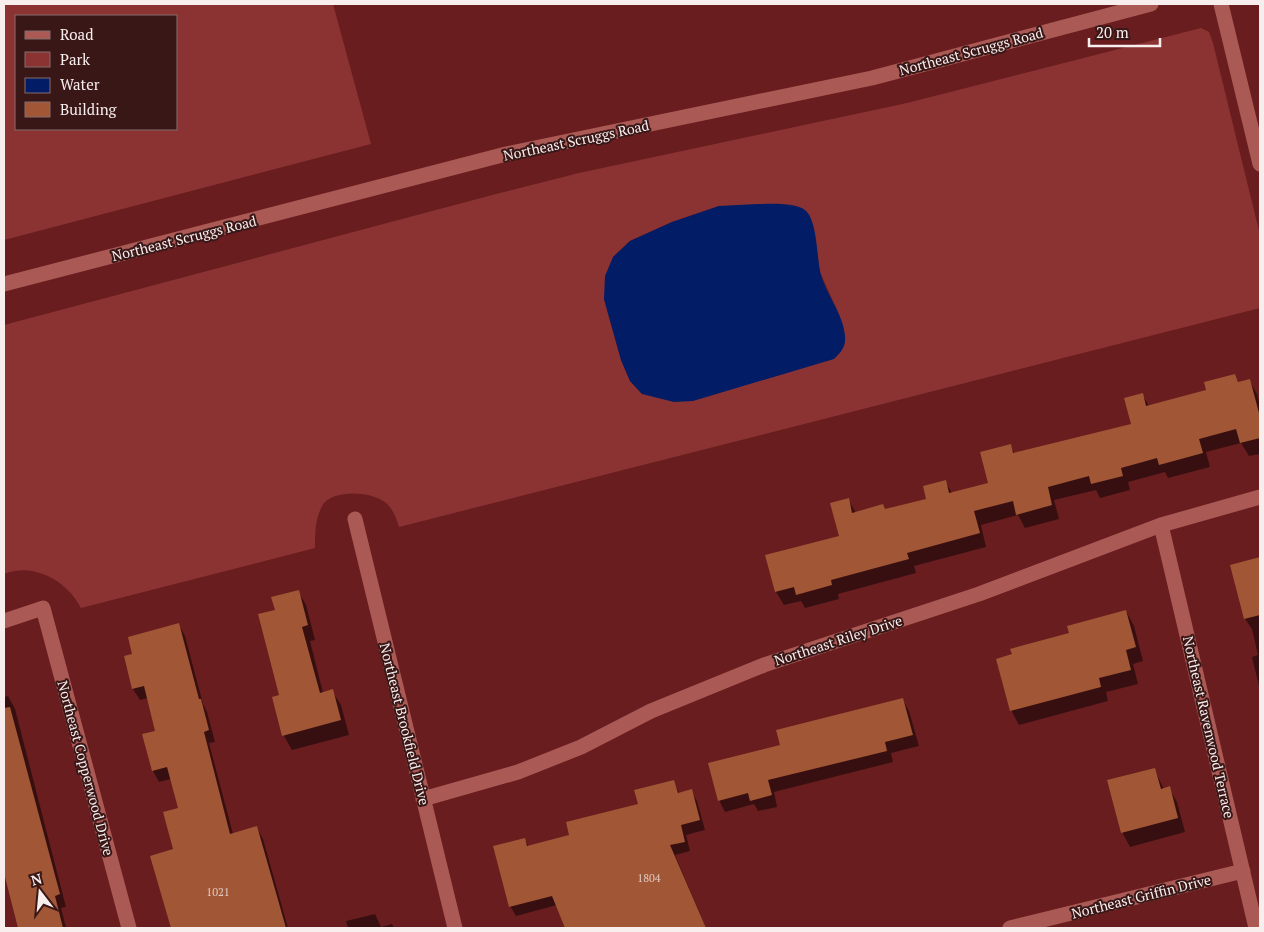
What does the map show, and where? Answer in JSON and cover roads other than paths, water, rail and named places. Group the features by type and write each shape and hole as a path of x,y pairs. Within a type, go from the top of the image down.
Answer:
{"street":[{"name":"Northeast Scruggs Road","path":"4,284 506,154 872,78 1151,4"},
{"path":"1221,4 1260,164"},
{"name":"Northeast Riley Drive","path":"423,799 518,772 581,747 651,711 764,665 979,594 1161,525 1260,497"},
{"name":"Northeast Brookfield Drive","path":"355,519 455,928"},
{"name":"Northeast Ravenwood Terrace","path":"1161,525 1256,928"},
{"name":"Northeast Copperwood Drive","path":"4,620 43,608 129,928"},
{"name":"Northeast Griffin Drive","path":"1010,928 1243,871"}],"water":[{"path":"757,204 796,206 802,208 810,216 822,279 844,327 845,343 839,354 834,359 693,401 674,402 642,394 630,381 621,360 604,299 605,276 613,257 630,241 672,222 719,206"}]}
